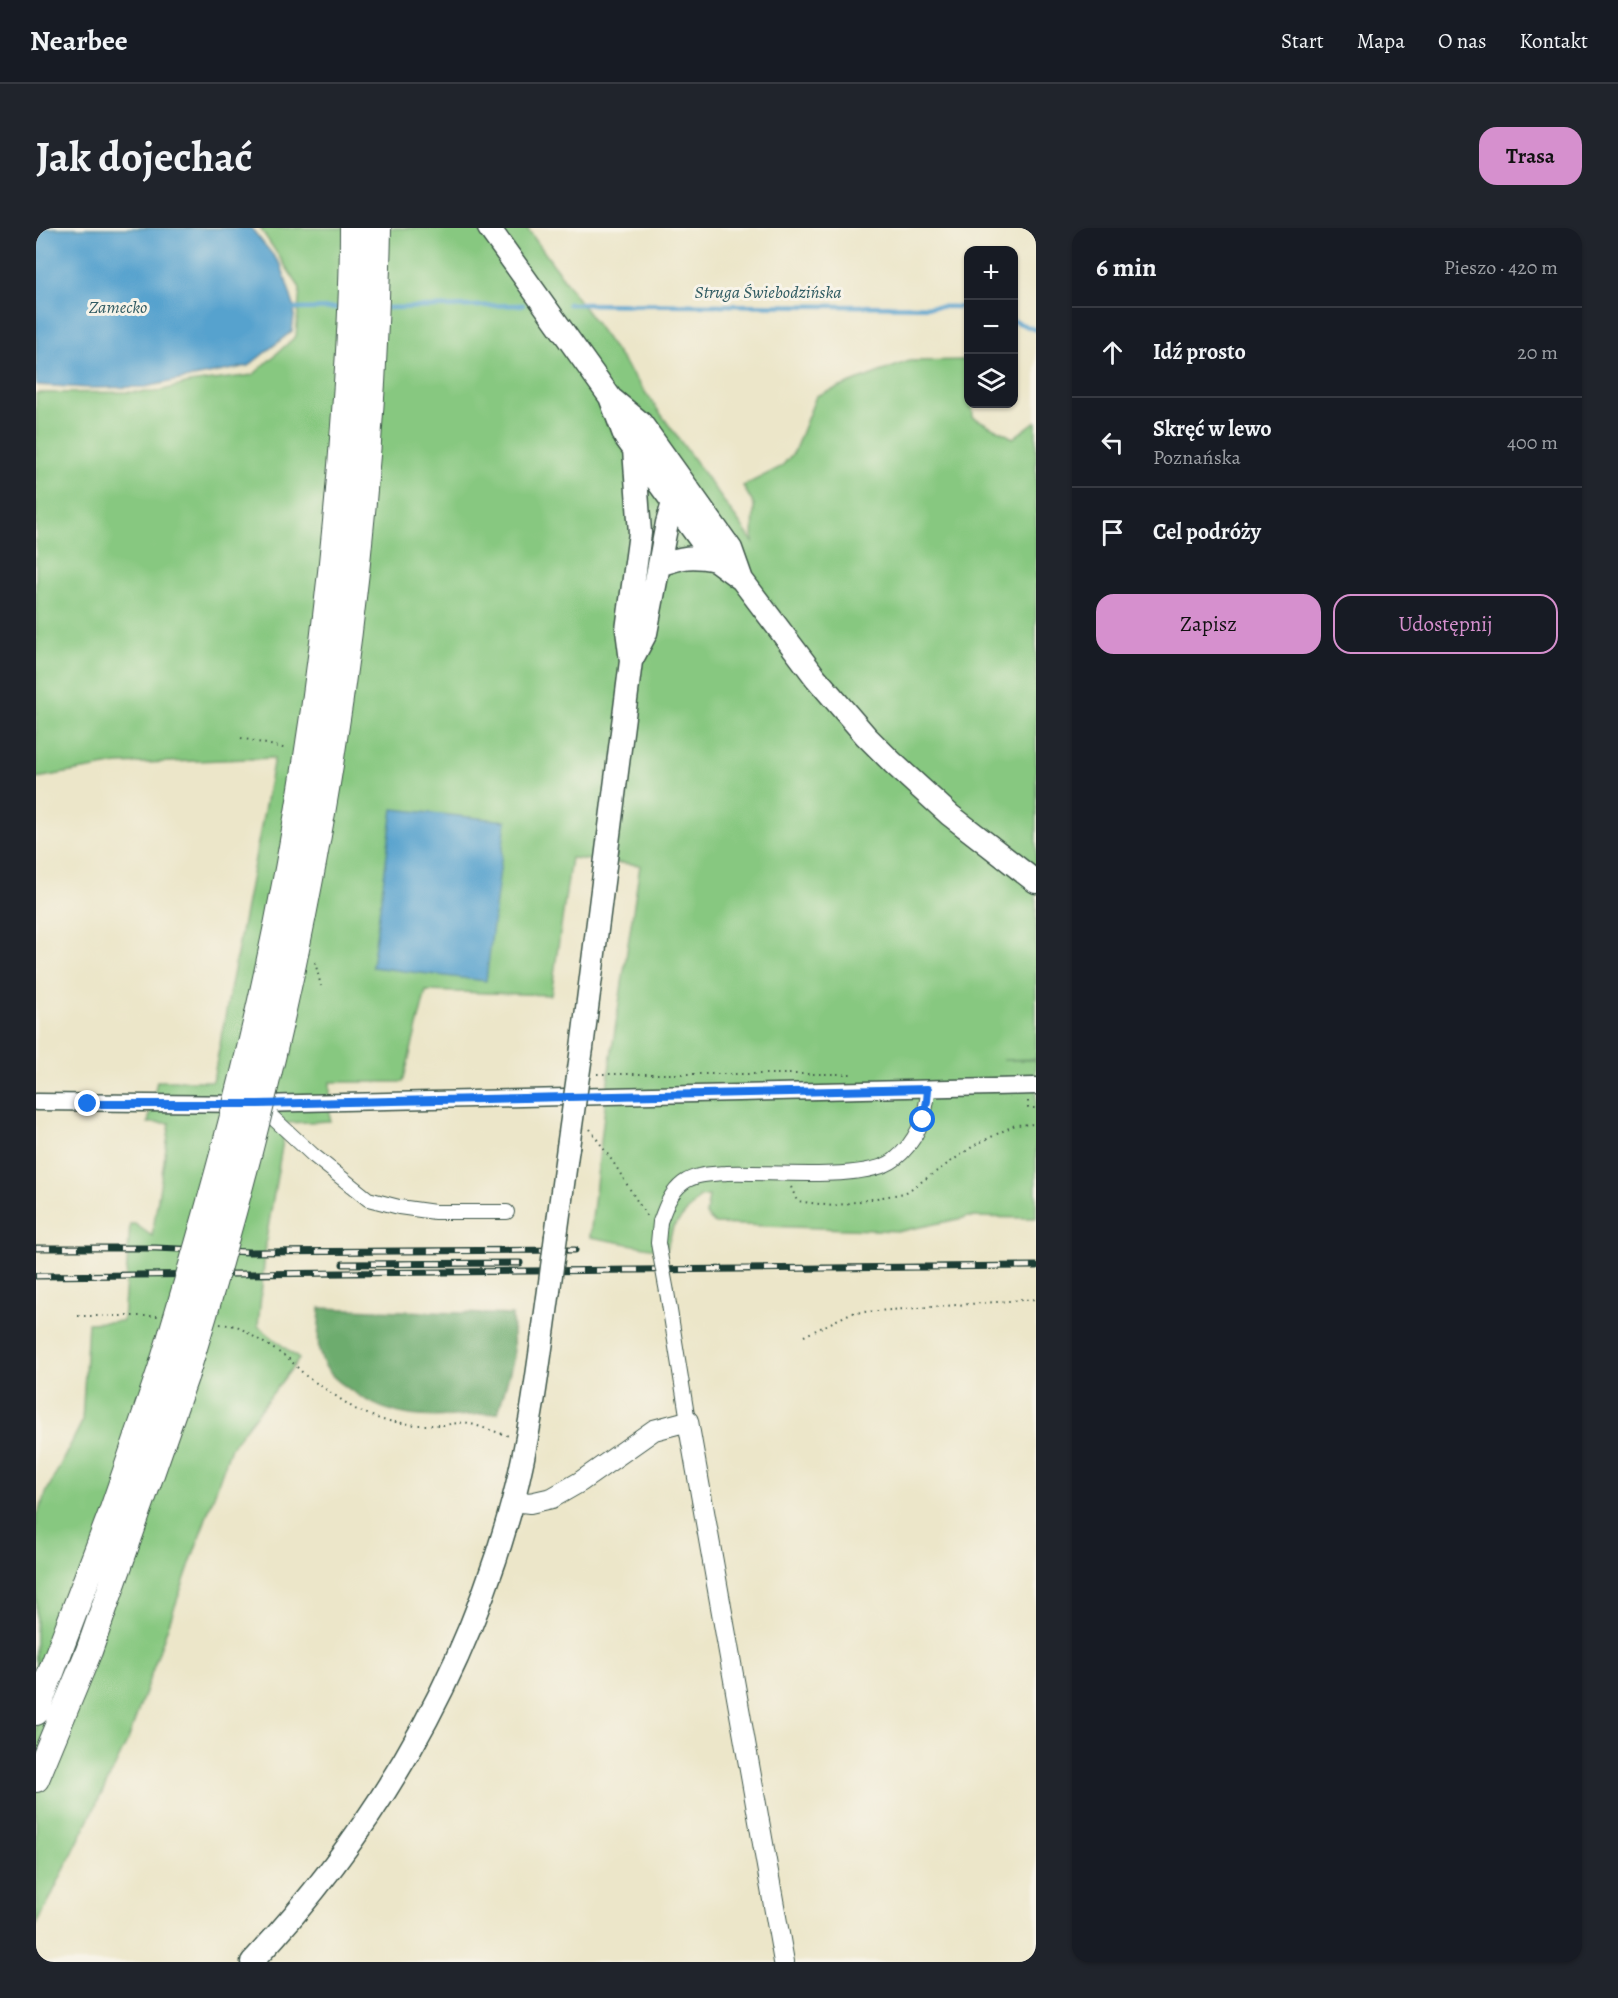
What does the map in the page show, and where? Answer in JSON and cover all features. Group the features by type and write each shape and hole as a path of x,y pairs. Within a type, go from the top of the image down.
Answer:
{"highway":[{"path":"36,1712 112,1512 162,1366 206,1218 266,979 298,812 318,684 335,540 345,410 353,228"},
{"path":"36,1779 89,1650 186,1374 211,1292 257,1122 290,984 323,816 355,586 370,412 378,228"}],"main road":[{"path":"489,228 609,397 625,436 634,449 732,549 742,580"},
{"path":"609,397 641,423 715,560"},
{"path":"252,1962 301,1908 349,1848 378,1806 423,1731 468,1635 513,1501 527,1441 549,1290 631,661 627,630 640,534 634,449"},
{"path":"640,534 648,516 681,497"},
{"path":"631,661 646,633 667,523 681,497"},
{"path":"660,565 683,557 698,556 715,560 742,580 816,678 866,736 950,815 1036,882"},
{"path":"513,1501 530,1503 552,1498 580,1482 654,1430 688,1421 784,1962"}],"street":[{"path":"36,1102 258,1104 1036,1086"},
{"path":"688,1421 658,1243 660,1222 669,1198 684,1183 703,1175 745,1172 858,1173 892,1162 912,1142 923,1120 928,1089"},
{"path":"258,1104 313,1155 368,1199 399,1207 435,1212 507,1212"}],"path":[{"path":"786,1173 797,1201 833,1206 905,1193 975,1144 1015,1125 1036,1124"},
{"path":"804,1336 851,1312 1036,1299"},
{"path":"306,1376 355,1409 382,1420 416,1425 465,1422 527,1441"}],"green space":[{"path":"260,228 527,228 753,542 754,505 743,486 781,467 794,452 816,396 909,361 964,360 964,408 972,408 973,417 1013,438 1036,421 1036,1059 1003,1060 1036,1060 1036,1218 968,1217 901,1231 715,1224 706,1215 709,1196 700,1197 673,1227 666,1251 590,1237 610,1063 640,865 571,858 551,995 426,991 403,1082 330,1082 330,1121 286,1123 267,1234 258,1326 299,1359 231,1447 128,1740 36,1927 36,1518 82,1422 88,1323 123,1321 130,1224 135,1224 152,1236 170,1123 148,1123 157,1081 213,1081 274,758 118,764 36,778 36,393 156,392 189,383 253,375 296,336 300,288"},
{"path":"320,1308 512,1315 514,1357 498,1413 422,1416 388,1410 370,1402 341,1384 325,1366 318,1344"}],"water":[{"name":"Zamecko","path":"36,228 251,228 281,265 295,309 292,331 248,366 145,387 89,388 36,385"},
{"path":"393,809 506,821 486,981 372,967"}],"waterway":[{"name":"Struga Świebodzińska","path":"568,304 964,307"},
{"name":"Struga Świebodzińska","path":"384,308 523,305"},
{"name":"Struga Świebodzińska","path":"295,309 343,308"},
{"name":"Struga Świebodzińska","path":"1018,323 1036,330"}],"railway":[{"path":"36,1248 155,1248 249,1252 575,1250"},
{"path":"343,1264 520,1263"},
{"path":"36,1276 1036,1266"}],"route":[{"path":"88,1104 258,1104 928,1089 923,1120"}]}
